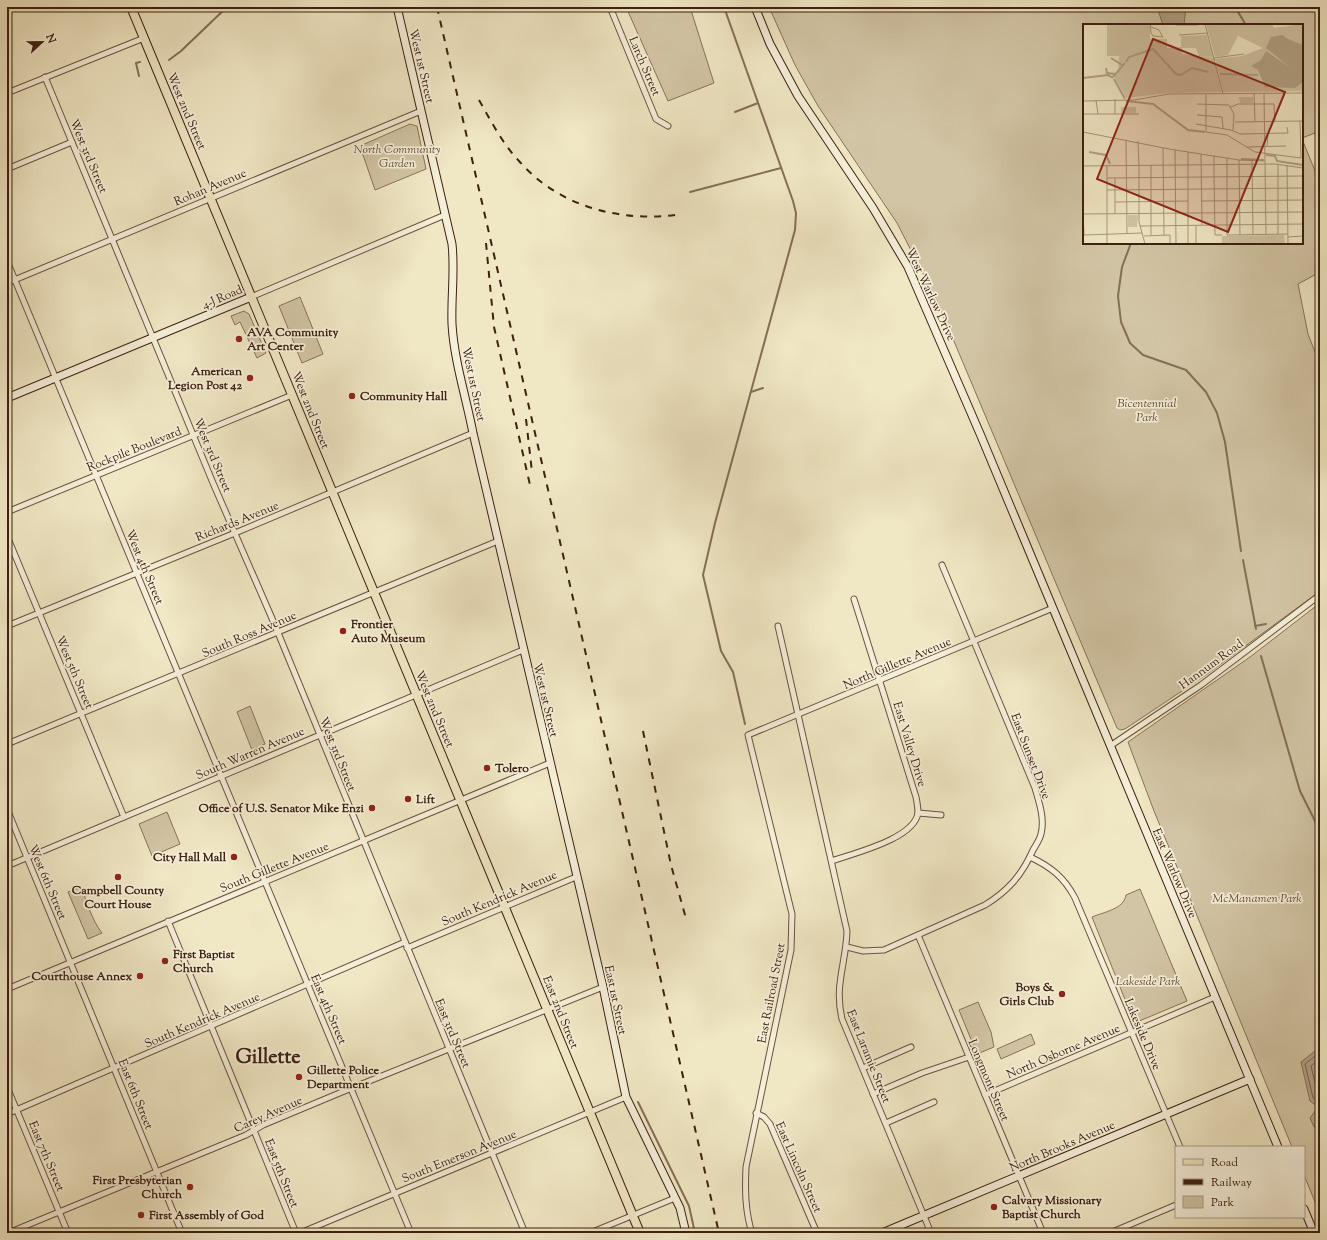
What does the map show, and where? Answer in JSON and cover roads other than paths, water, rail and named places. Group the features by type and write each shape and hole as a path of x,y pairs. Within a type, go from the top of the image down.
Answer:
{"main road":[{"name":"West 2nd Street","path":"131,7 331,492 461,800"},
{"name":"East 2nd Street","path":"461,800 640,1233"}],"street":[{"name":"West 1st Street","path":"397,7 454,257 452,324 454,344 550,763"},
{"name":"Larch Street","path":"610,7 656,119 668,126"},
{"name":"West Warlow Drive","path":"755,7 770,44 798,96 873,208 908,267 1053,608"},
{"path":"7,93 144,38"},
{"name":"West 3rd Street","path":"45,77 278,633 363,841"},
{"name":"Rohan Avenue","path":"7,283 421,111"},
{"path":"7,169 72,142"},
{"name":"4-J Road","path":"7,398 445,215"},
{"name":"West 4th Street","path":"7,261 265,882"},
{"name":"Rockpile Boulevard","path":"7,512 292,395"},
{"name":"Richards Avenue","path":"7,626 235,533 473,432"},
{"name":"West 5th Street","path":"7,536 124,817"},
{"name":"South Ross Avenue","path":"7,744 278,633 498,540"},
{"name":"East Sunset Drive","path":"846,947 863,951 884,950 985,905 1000,896 1013,884 1022,872 1041,833 1041,811 1035,788 942,565"},
{"name":"Hannum Road","path":"1110,746 1201,685 1320,595"},
{"name":"East Valley Drive","path":"854,599 916,797 918,813"},
{"name":"North Gillette Avenue","path":"748,735 1053,608"},
{"name":"East Warlow Drive","path":"1053,608 1278,1146"},
{"name":"East Laramie Street","path":"778,626 848,931 838,986 838,1002 842,1019 931,1233"},
{"name":"South Warren Avenue","path":"7,866 523,650"},
{"name":"East Railroad Street","path":"748,735 792,914 791,950 746,1167 745,1196 748,1220 752,1233"},
{"name":"South Gillette Avenue","path":"7,989 550,763"},
{"name":"East 1st Street","path":"550,763 603,987 626,1097 680,1208 686,1233"},
{"name":"West 6th Street","path":"7,809 71,963"},
{"path":"832,861 898,836 911,827 918,813 941,815"},
{"name":"East 3rd Street","path":"363,841 525,1233"},
{"name":"Lakeside Drive","path":"1030,857 1050,867 1060,875 1068,885 1180,1146"},
{"name":"South Kendrick Avenue","path":"7,1114 308,984 576,877"},
{"name":"East 4th Street","path":"265,882 411,1233"},
{"name":"East 5th Street","path":"168,921 296,1233"},
{"name":"Longmont Street","path":"918,935 1042,1233"},
{"name":"East 6th Street","path":"71,963 182,1233"},
{"name":"Carey Avenue","path":"8,1233 157,1172 352,1089 603,987"},
{"name":"North Osborne Avenue","path":"985,1095 1215,997"},
{"path":"863,1068 911,1047"},
{"path":"873,1094 922,1073 969,1057"},
{"name":"North Brooks Avenue","path":"882,1233 1250,1079"},
{"name":"East 7th Street","path":"7,1087 68,1233"},
{"name":"South Emerson Avenue","path":"300,1233 626,1097"},
{"path":"886,1123 934,1102"},
{"name":"East Lincoln Street","path":"756,1113 764,1117 770,1124 817,1233"},
{"path":"590,1233 675,1198"},
{"path":"1110,1233 1175,1205"},
{"path":"1305,1211 1314,1233"}],"water":[{"path":"1157,7 1186,7 1184,24 1163,24"},
{"path":"1320,1047 1320,1126 1314,1127 1310,1118 1318,1107 1310,1101 1301,1062"}],"waterway":[{"path":"169,60 181,51 227,7"},
{"path":"724,7 796,213 795,230 715,523 703,575 721,651 733,672 745,724"},
{"path":"1235,7 1245,24"},
{"path":"139,76 136,63 140,62"},
{"path":"735,112 758,103"},
{"path":"690,192 781,168"},
{"path":"1131,244 1122,267 1118,296 1121,322 1130,343 1143,355 1186,370 1206,392 1217,413 1225,442 1241,551"},
{"path":"751,392 763,388"},
{"path":"1243,560 1256,629"},
{"path":"1255,626 1266,624"},
{"path":"1261,656 1300,791 1320,831"},
{"path":"638,1102 689,1206 695,1233"}],"railway":[{"path":"437,7 719,1233"},
{"path":"479,100 507,147 535,177 552,189 571,200 590,208 611,213 654,217 676,215"},
{"path":"486,243 494,327 530,485"},
{"path":"526,419 532,472"},
{"path":"643,731 671,865 687,922"}],"place":[{"name":"AVA Community Art Center","path":"239,339"},
{"name":"American Legion Post 42","path":"250,378"},
{"name":"Community Hall","path":"352,396"},
{"name":"Frontier Auto Museum","path":"343,631"},
{"name":"Tolero","path":"487,768"},
{"name":"Lift","path":"408,799"},
{"name":"Office of U.S. Senator Mike Enzi","path":"372,808"},
{"name":"City Hall Mall","path":"234,857"},
{"name":"Campbell County Court House","path":"118,877"},
{"name":"First Baptist Church","path":"165,961"},
{"name":"Courthouse Annex","path":"140,976"},
{"name":"Boys & Girls Club","path":"1062,994"},
{"name":"Gillette Police Department","path":"299,1077"},
{"name":"First Presbyterian Church","path":"190,1187"},
{"name":"Calvary Missionary Baptist Church","path":"994,1207"},
{"name":"First Assembly of God","path":"141,1215"}],"district":[{"name":"Gillette","path":"268,1056"}],"park label":[{"name":"North Community Garden","path":"397,156"},
{"name":"Bicentennial Park","path":"1147,410"},
{"name":"McManamen Park","path":"1257,898"},
{"name":"Lakeside Park","path":"1148,981"}]}
